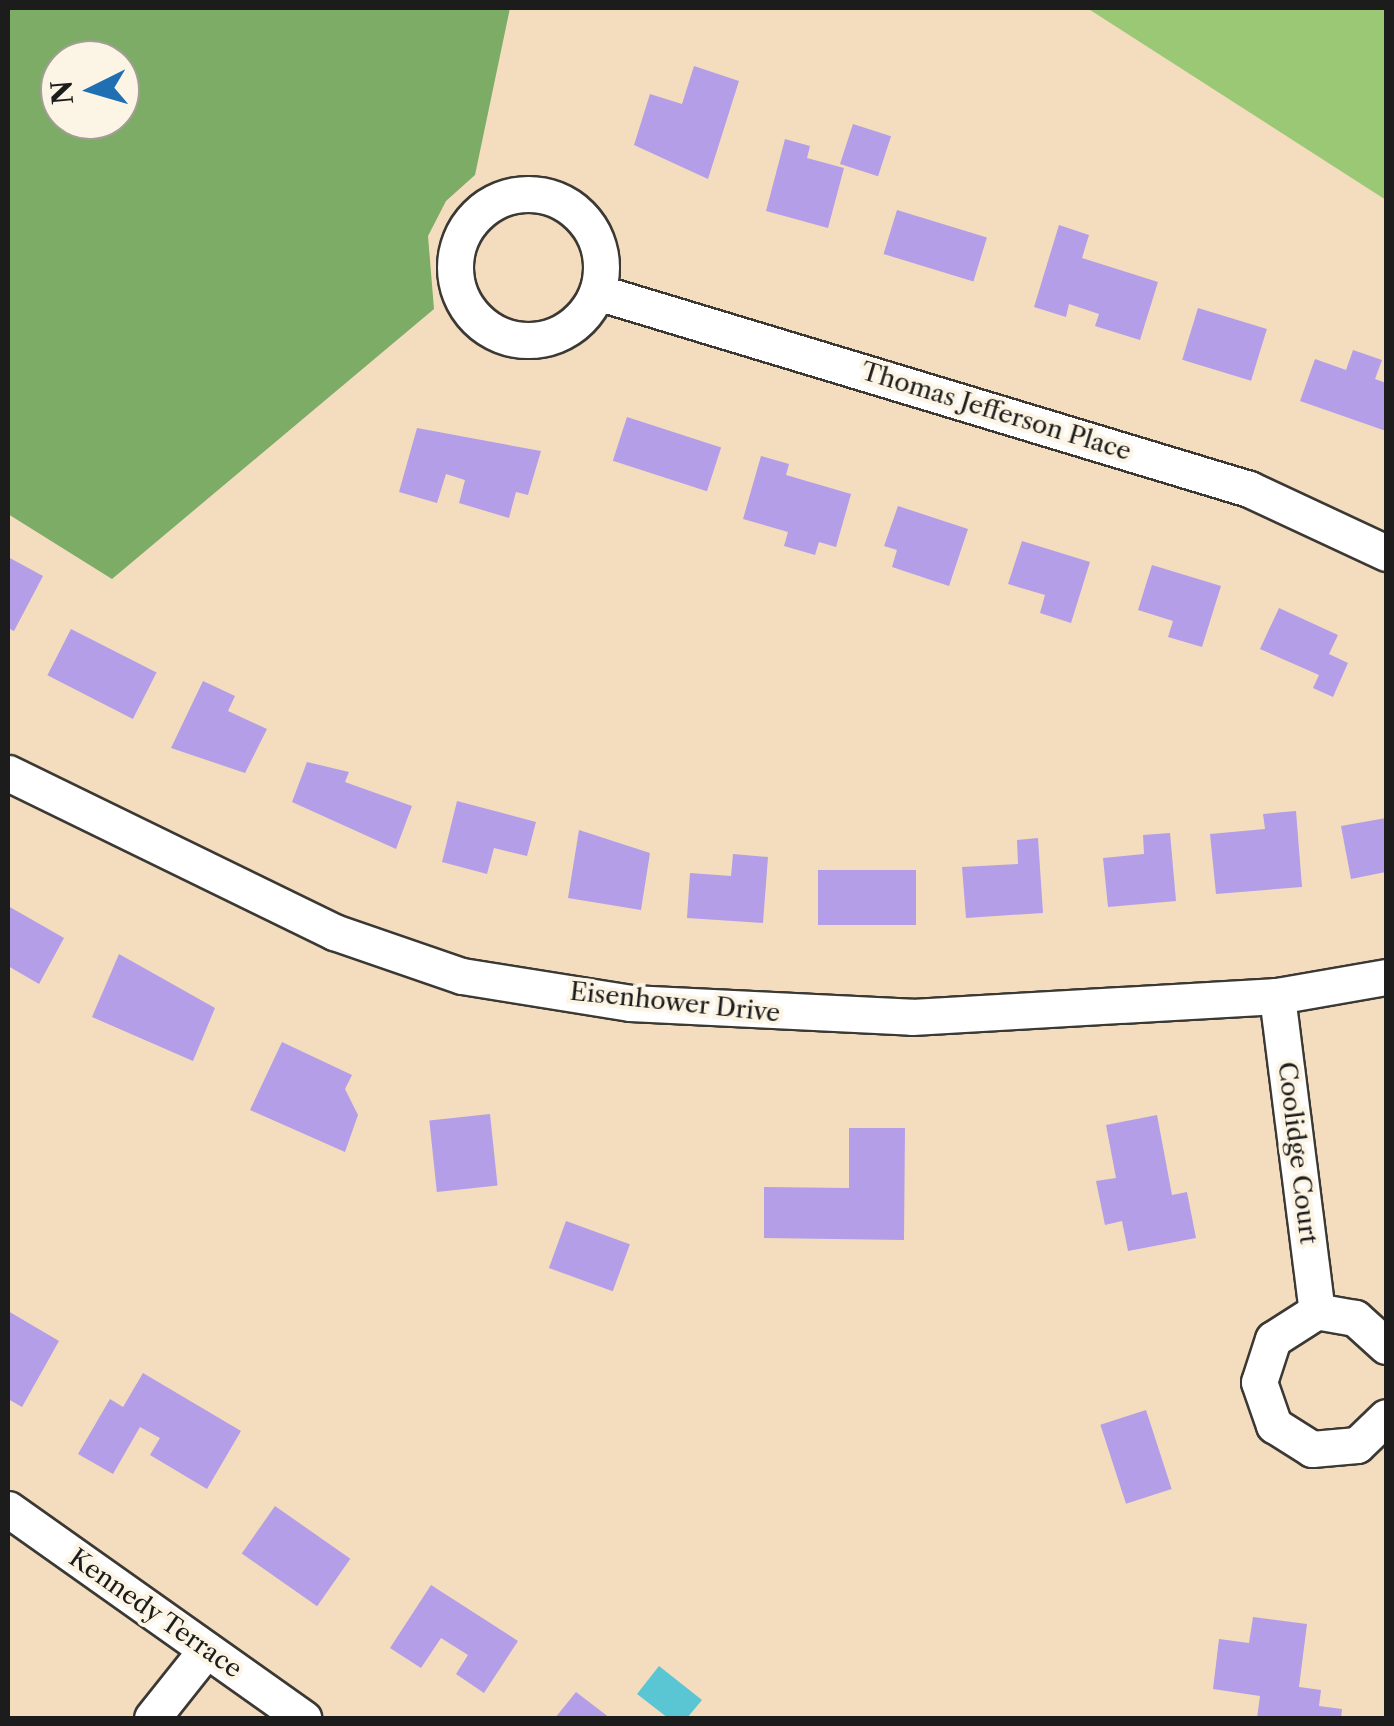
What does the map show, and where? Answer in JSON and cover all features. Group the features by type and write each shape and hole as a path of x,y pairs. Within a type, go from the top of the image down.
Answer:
{"street":[{"path":"496,200 556,200 597,243 597,292 586,313 546,338 499,335 460,292 462,234 496,200"},
{"name":"Thomas Jefferson Place","path":"597,292 1250,489 1386,553"},
{"name":"Eisenhower Drive","path":"8,773 226,887 462,976 784,1014 1088,1011 1277,996 1386,977"},
{"name":"Coolidge Court","path":"1277,996 1317,1310"},
{"path":"1386,1346 1355,1318 1317,1310 1290,1324 1262,1360 1263,1405 1274,1425 1291,1440 1335,1450 1357,1445 1386,1417"},
{"name":"Kennedy Terrace","path":"8,1510 302,1718"},
{"path":"152,1718 206,1650"}],"green space":[{"path":"8,8 510,8 475,175 446,201 428,236 434,309 112,579 8,514"},
{"path":"1087,8 1386,8 1386,200"}],"water":[{"path":"659,1666 702,1700 687,1718 668,1718 637,1694"}],"building":[{"path":"694,66 739,81 708,179 634,145 650,94 682,104"},
{"path":"853,124 891,136 878,176 840,164"},
{"path":"785,139 810,146 807,158 844,168 828,228 766,211"},
{"path":"897,210 987,237 973,281 884,254"},
{"path":"1059,225 1089,235 1082,258 1158,282 1140,340 1095,326 1099,314 1069,304 1066,317 1034,307"},
{"path":"1198,308 1267,329 1251,381 1182,360"},
{"path":"1353,350 1382,360 1375,379 1386,383 1386,431 1300,401 1315,359 1346,370"},
{"path":"627,417 721,448 707,491 613,461"},
{"path":"417,428 541,451 528,495 516,492 509,518 459,503 465,480 446,474 437,503 399,492"},
{"path":"761,456 789,464 786,475 851,494 836,547 819,542 815,555 784,546 788,532 743,519"},
{"path":"898,506 968,529 949,586 892,567 897,550 884,546"},
{"path":"1022,541 1090,562 1071,623 1040,613 1045,595 1008,584"},
{"path":"8,557 43,576 14,631 8,628"},
{"path":"1152,565 1221,586 1202,647 1168,637 1173,621 1138,610"},
{"path":"1279,608 1338,635 1329,654 1348,663 1333,697 1313,688 1319,675 1260,649"},
{"path":"71,629 157,673 133,719 47,675"},
{"path":"203,681 235,696 228,711 267,729 245,773 171,748"},
{"path":"307,762 349,772 345,782 412,806 396,849 292,802"},
{"path":"457,801 536,822 527,856 494,848 487,874 442,862"},
{"path":"1296,811 1302,887 1216,894 1210,834 1265,829 1263,814"},
{"path":"1386,818 1386,872 1351,879 1341,826"},
{"path":"579,830 650,853 641,910 568,898"},
{"path":"1170,833 1176,901 1108,907 1103,858 1144,854 1143,835"},
{"path":"1038,838 1043,913 966,918 962,867 1018,864 1017,840"},
{"path":"733,854 768,857 763,923 687,918 690,873 731,876"},
{"path":"818,870 916,870 916,925 818,925"},
{"path":"8,906 64,938 39,984 8,966"},
{"path":"119,954 215,1008 193,1061 92,1017"},
{"path":"282,1042 352,1075 345,1089 358,1115 345,1152 250,1110"},
{"path":"490,1114 498,1186 437,1192 429,1120"},
{"path":"1157,1115 1172,1195 1187,1192 1196,1238 1128,1251 1122,1221 1105,1225 1096,1181 1116,1178 1106,1125"},
{"path":"849,1128 905,1128 904,1240 764,1238 764,1187 849,1188"},
{"path":"566,1221 630,1244 613,1291 549,1268"},
{"path":"8,1311 59,1341 22,1407 8,1399"},
{"path":"143,1373 241,1431 207,1489 150,1455 160,1438 140,1427 113,1474 78,1454 110,1399 123,1407"},
{"path":"1146,1410 1172,1489 1126,1504 1100,1425"},
{"path":"275,1506 350,1559 317,1606 242,1554"},
{"path":"431,1585 518,1641 484,1693 456,1674 468,1655 441,1638 421,1668 390,1648"},
{"path":"1253,1617 1307,1624 1299,1687 1321,1690 1319,1706 1342,1709 1341,1718 1257,1718 1260,1696 1213,1689 1219,1639 1249,1643"},
{"path":"576,1692 610,1718 555,1718"}]}
